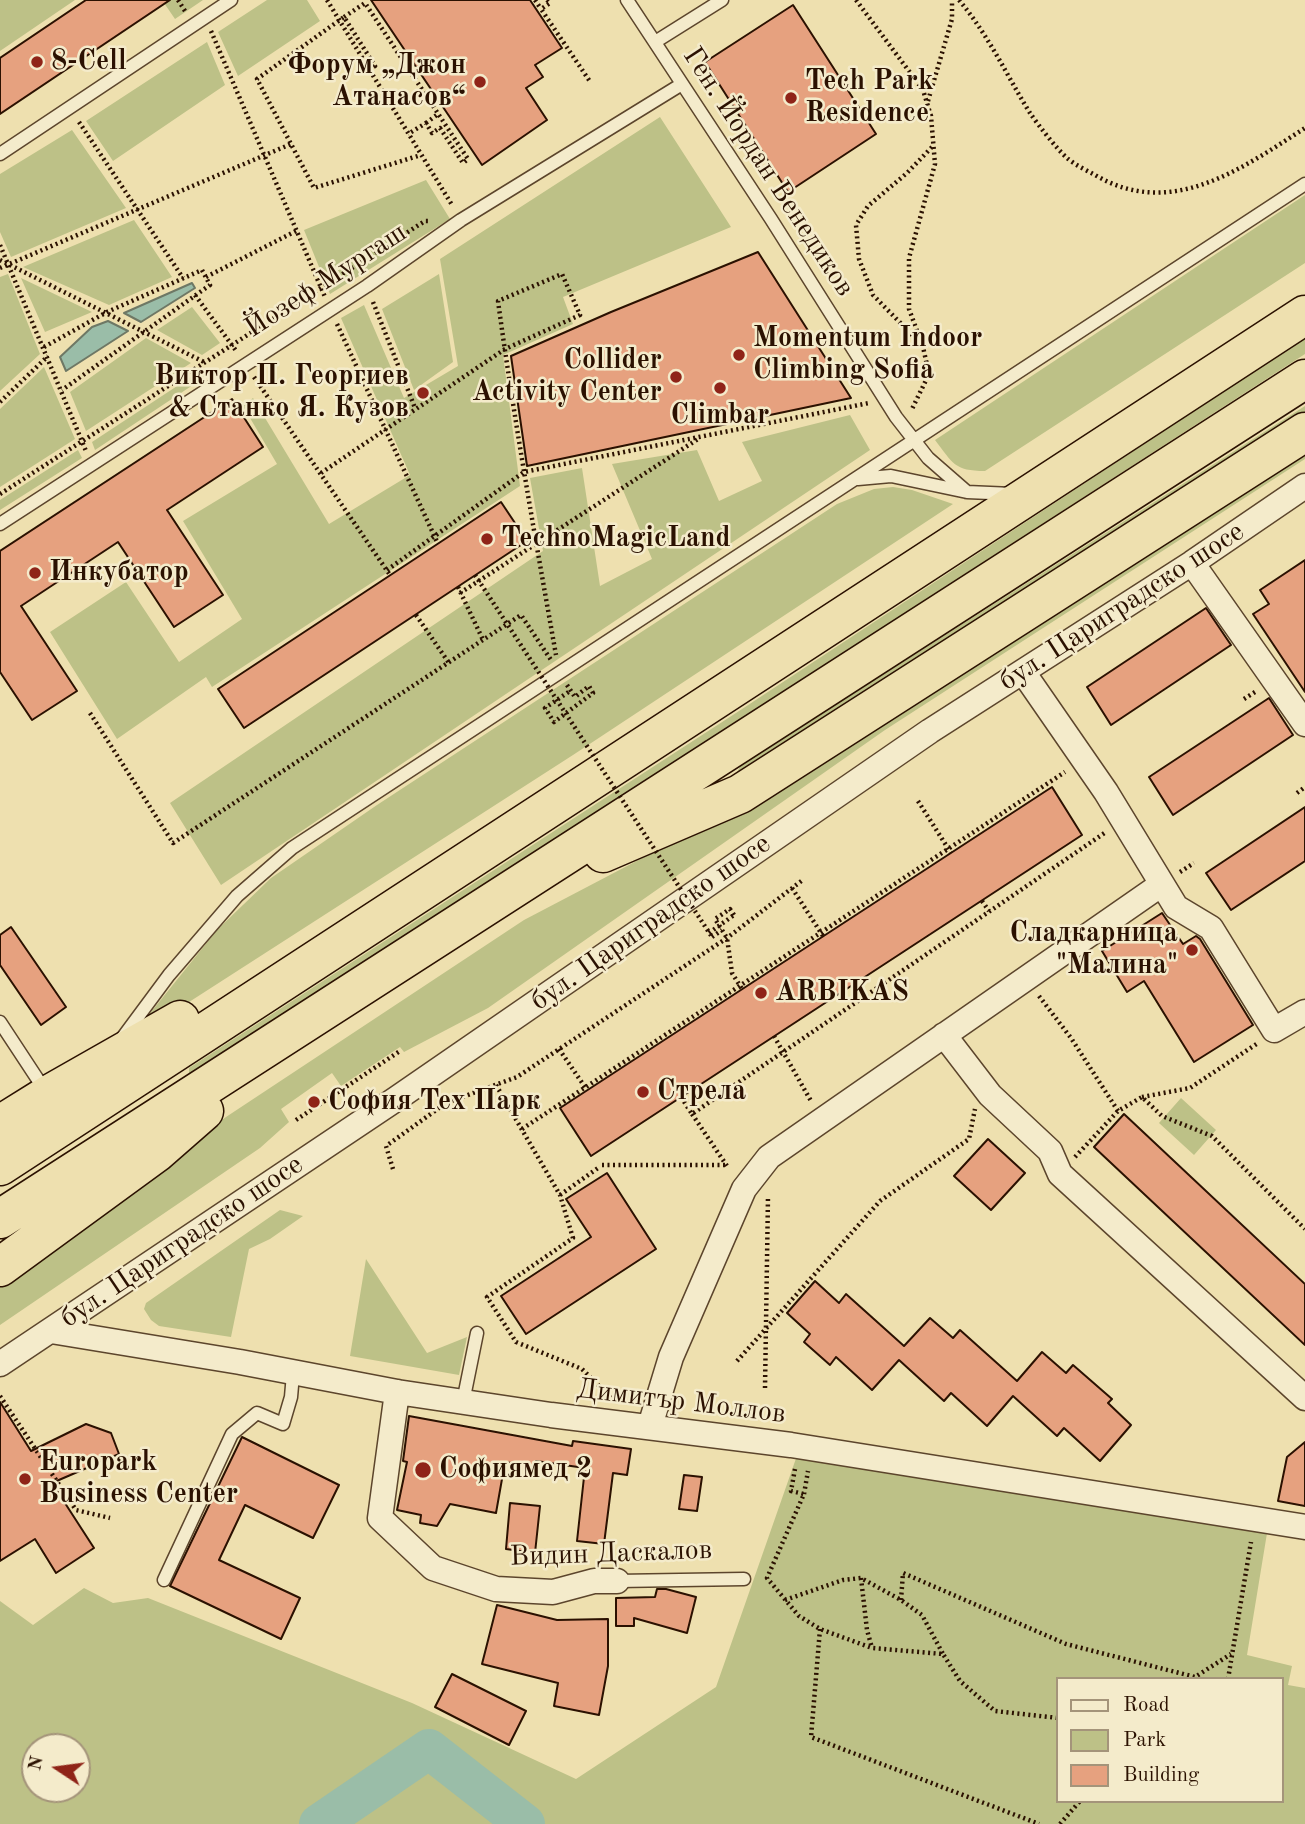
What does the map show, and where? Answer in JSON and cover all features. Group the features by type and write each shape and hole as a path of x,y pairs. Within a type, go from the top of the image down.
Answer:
{"highway":[{"path":"0,1166 1305,315"},
{"path":"0,1219 1305,379"},
{"path":"501,896 740,794 1305,432"},
{"path":"0,1125 183,1019 293,976"},
{"path":"0,1267 156,1153 297,1029"}],"street":[{"name":"бул. Цариградско шосе","path":"0,1364 419,1084 845,789 1192,563 1305,486"},
{"path":"1192,563 1301,707"},
{"path":"1023,672 1084,760 1176,907 1211,928 1274,1030 1305,1012"},
{"path":"650,1426 671,1357 744,1189 769,1157 1162,884"},
{"path":"944,1034 990,1094 1049,1151 1059,1174 1305,1398"},
{"name":"Димитър Моллов","path":"51,1331 240,1362 397,1392 551,1415 791,1445 1305,1527"},
{"name":"Видин Даскалов","path":"397,1392 380,1518 433,1568 496,1589 553,1592 594,1581 617,1581"}],"lane":[{"path":"0,154 232,0"},
{"name":"Ген. Йордан Венедиков","path":"627,0 771,219 884,400 928,458 967,492"},
{"path":"655,42 722,0"},
{"name":"Йозеф Мургаш","path":"0,524 367,286 461,220 682,84"},
{"path":"98,1068 169,975 237,896 292,848 557,670 1305,184"},
{"path":"854,479 891,476 967,492 1027,495"},
{"path":"0,1023 48,1095"},
{"path":"463,1402 477,1333"},
{"path":"164,1580 232,1434 257,1413 283,1424 291,1397 293,1374"},
{"name":"Видин Даскалов","path":"617,1581 744,1579"}],"path":[{"path":"327,0 461,220"},
{"path":"535,0 591,83"},
{"path":"541,9 550,3 547,0"},
{"path":"856,0 923,90 931,116 935,164 909,258 909,309 923,347 929,374 903,427"},
{"path":"927,103 952,19 952,0"},
{"path":"958,0 973,17 1003,62 1031,114 1068,159 1112,185 1146,194 1189,190 1245,167 1305,128"},
{"path":"421,155 314,188 257,79 365,3 468,159 463,163 440,128 432,133 426,122"},
{"path":"206,18 330,310 438,544"},
{"path":"388,38 394,34"},
{"path":"424,93 430,88"},
{"path":"69,107 183,278"},
{"path":"408,134 438,114"},
{"path":"0,268 291,144"},
{"path":"923,347 873,295 859,259 856,225 868,206 907,173 933,145"},
{"path":"0,494 425,221 461,220"},
{"path":"206,277 296,231"},
{"path":"0,245 91,465"},
{"path":"0,260 144,330 228,376"},
{"path":"44,347 107,313 183,278 202,271 211,285 62,390"},
{"path":"321,472 505,349 580,315 562,274 498,301 505,349 524,472 557,670"},
{"path":"367,286 415,408"},
{"path":"195,295 321,472 388,573 434,536 524,472 884,400"},
{"path":"0,402 48,356"},
{"path":"482,640 459,590 536,544 701,437"},
{"path":"475,575 710,935"},
{"path":"416,615 449,663"},
{"path":"90,713 173,843 521,615 557,670"},
{"path":"589,686 593,693 565,713 554,722 545,708 570,691 575,697 589,686"},
{"path":"1244,699 1250,695"},
{"path":"522,1129 950,851 1084,760"},
{"path":"1297,793 1305,787"},
{"path":"918,801 950,851"},
{"path":"692,1114 1122,820"},
{"path":"393,1169 386,1146 446,1103 517,1077 727,938 804,879"},
{"path":"792,888 822,934"},
{"path":"982,901 989,911"},
{"path":"710,935 734,915 730,909 715,919 722,930 727,938 732,973 741,987"},
{"path":"710,935 722,930"},
{"path":"1026,979 1071,1038 1118,1111"},
{"path":"854,984 862,997"},
{"path":"1059,1174 1118,1111 1142,1097 1190,1088 1262,1041 1274,1030"},
{"path":"774,1036 821,1121"},
{"path":"559,1049 585,1087"},
{"path":"296,1120 400,1051"},
{"path":"496,1085 560,1195 573,1238 487,1297 516,1342 582,1370"},
{"path":"737,1361 880,1200 969,1139 976,1106 990,1094"},
{"path":"681,1097 744,1189"},
{"path":"1142,1097 1162,1116 1212,1136 1305,1229"},
{"path":"765,1388 769,1157"},
{"path":"560,1195 600,1166 727,1165"},
{"path":"0,1396 76,1510 110,1518"},
{"path":"795,1469 791,1491 804,1494 767,1578 785,1601 799,1616 820,1629 872,1648 943,1654"},
{"path":"1228,1677 1255,1518"},
{"path":"901,1600 903,1573 1066,1644 1195,1677 1231,1654"},
{"path":"785,1601 844,1580 861,1578 922,1615 960,1681 995,1711 1056,1718"},
{"path":"861,1578 867,1630 872,1648"},
{"path":"820,1629 811,1737 1039,1824"},
{"path":"1060,1824 1078,1803"}],"green space":[{"path":"0,0 75,0 0,51"},
{"path":"162,0 203,0 175,19"},
{"path":"267,0 307,0 320,21 238,76 218,32"},
{"path":"207,42 225,85 113,161 86,121"},
{"path":"660,117 731,227 563,297 573,324 503,355 520,486 212,687 206,677 117,739 50,632 126,582 179,662 242,619 183,521 277,464 243,406 253,398 329,524 410,475 341,318 364,305 404,398 458,366 440,259"},
{"path":"72,130 126,208 11,257 0,232 0,174"},
{"path":"426,180 450,219 330,294 304,230"},
{"path":"1305,195 1305,263 985,471 967,469 955,464 935,440"},
{"path":"134,220 172,277 109,305 23,267"},
{"path":"8,274 40,354 0,391 0,277"},
{"path":"439,274 453,362 414,390 382,309"},
{"path":"21,278 92,312 45,332"},
{"path":"192,307 220,343 202,355 157,330"},
{"path":"146,338 191,363 86,431 70,392"},
{"path":"1305,338 1305,354 192,1074 189,1073 189,1068 736,713"},
{"path":"44,367 75,439 0,487 0,409"},
{"path":"203,369 211,373 95,450 92,442"},
{"path":"1305,406 1305,412 736,774 741,765"},
{"path":"850,415 870,450 221,885 170,803 543,551 530,478 582,468 600,586 652,559 612,464 697,450 719,501 762,481 742,442"},
{"path":"1305,448 1305,459 885,730 488,1008 404,1052 400,1047 341,1086 332,1073 281,1109 289,1122 260,1148 0,1325 0,1280 226,1117 524,920 755,799"},
{"path":"78,450 82,458 0,510 0,500"},
{"path":"893,487 912,490 953,504 573,755 158,1022 139,1027 217,930 271,878 377,805 837,504 874,489"},
{"path":"1181,1098 1216,1130 1194,1155 1159,1123"},
{"path":"280,1210 303,1216 270,1239 249,1249 231,1337 159,1326 151,1320 144,1309 146,1303"},
{"path":"366,1259 427,1353 467,1337 459,1375 350,1356"},
{"path":"800,1447 1269,1521 1247,1655 1292,1666 1288,1685 1305,1688 1305,1824 0,1824 0,1601 33,1625 84,1588 113,1603 148,1598 412,1703 576,1779 716,1687"}],"shaded area":[{"path":"192,283 195,288 141,322 124,313"},
{"path":"108,321 128,331 66,371 60,357 92,327"}],"building":[{"path":"86,0 170,0 0,114 0,58"},
{"name":"Форум „Джон Атанасов“","path":"371,0 530,0 562,48 535,65 543,77 526,88 547,120 482,165"},
{"name":"Tech Park Residence","path":"793,5 876,134 788,192 705,62"},
{"name":"Collider Activity Center","path":"758,252 851,398 527,466 511,356"},
{"name":"Инкубатор","path":"232,399 263,447 167,510 223,595 174,627 118,542 21,606 77,691 32,720 0,672 0,551"},
{"path":"501,502 527,541 244,728 218,689"},
{"path":"1305,560 1305,692 1253,614 1269,604 1260,590"},
{"path":"1206,608 1231,645 1111,725 1087,687"},
{"path":"1269,698 1293,735 1173,815 1149,777"},
{"path":"1052,787 1082,835 591,1156 560,1108"},
{"path":"1305,807 1305,861 1231,910 1206,873"},
{"path":"1162,913 1183,944 1196,936 1200,939 1253,1025 1194,1062 1144,981 1127,992 1102,951"},
{"path":"11,927 66,1007 41,1025 0,965 0,935"},
{"path":"1124,1114 1305,1284 1305,1345 1094,1147"},
{"path":"988,1139 1025,1173 991,1210 954,1176"},
{"path":"607,1173 656,1249 526,1334 501,1296 591,1237 566,1199"},
{"path":"815,1281 839,1303 846,1294 904,1346 930,1318 953,1338 960,1330 1017,1381 1042,1352 1066,1373 1073,1365 1112,1399 1108,1403 1131,1425 1100,1461 1064,1428 1057,1436 1013,1396 987,1426 951,1393 944,1401 899,1360 872,1390 836,1357 830,1365 804,1342 810,1334 787,1313"},
{"name":"Europark Business Center","path":"0,1402 31,1451 86,1424 111,1433 119,1454 52,1483 94,1548 56,1573 35,1539 0,1561"},
{"path":"409,1416 572,1446 573,1441 631,1449 627,1475 613,1473 604,1544 577,1541 585,1468 536,1461 535,1467 505,1462 496,1513 450,1504 437,1526 420,1523 421,1515 397,1510 407,1462 403,1461"},
{"path":"242,1437 339,1485 313,1538 245,1505 219,1560 300,1598 281,1639 170,1586"},
{"path":"1305,1442 1305,1506 1278,1501 1287,1457"},
{"path":"684,1475 702,1477 697,1511 679,1509"},
{"path":"510,1503 540,1506 535,1553 506,1549"},
{"path":"657,1589 696,1597 687,1633 634,1618 634,1626 616,1626 616,1598 655,1597"},
{"path":"497,1605 557,1620 608,1619 608,1666 599,1715 554,1706 558,1683 482,1664"},
{"path":"452,1674 526,1711 509,1745 435,1707"}],"waterway":[{"path":"319,1824 429,1749 525,1824"}],"place":[{"name":"8-Cell","path":"37,62"},
{"name":"Форум „Джон Атанасов“","path":"480,82"},
{"name":"Tech Park Residence","path":"791,98"},
{"name":"Momentum Indoor Climbing Sofia","path":"739,355"},
{"name":"Collider Activity Center","path":"676,377"},
{"name":"Climbar","path":"720,388"},
{"name":"Виктор П. Георгиев & Станко Я. Кузов","path":"423,393"},
{"name":"TechnoMagicLand","path":"487,539"},
{"name":"Инкубатор","path":"35,573"},
{"name":"Сладкарница \"Малина\"","path":"1192,950"},
{"name":"ARBIKAS","path":"761,993"},
{"name":"Стрела","path":"643,1092"},
{"name":"София Тех Парк","path":"314,1102"},
{"name":"Софиямед 2","path":"423,1470"},
{"name":"Europark Business Center","path":"25,1479"}]}
